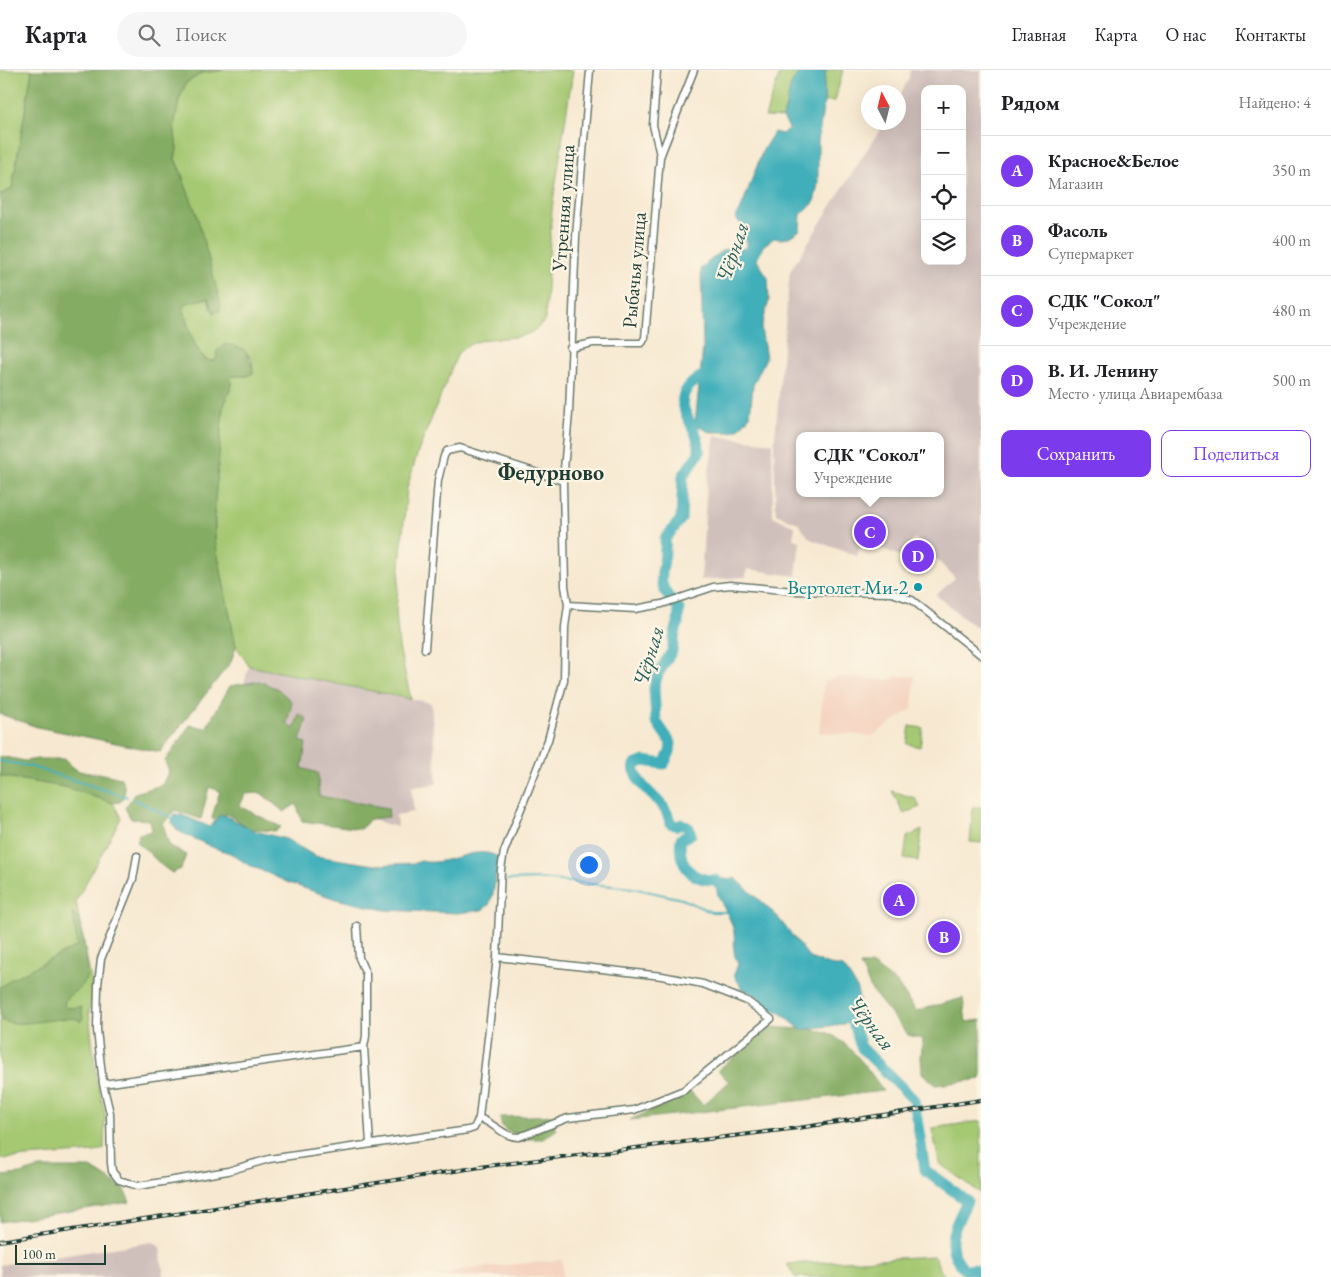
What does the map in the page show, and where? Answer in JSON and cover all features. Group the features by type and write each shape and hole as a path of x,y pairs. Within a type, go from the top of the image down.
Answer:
{"street":[{"name":"Утренняя улица","path":"478,1118 497,956 501,869 504,852 548,740 562,689 568,604 565,586 563,481 569,413 570,348 576,236 590,70"},
{"path":"657,70 653,125 660,157"},
{"path":"660,157 694,70"},
{"name":"Рыбачья улица","path":"570,348 593,343 642,343 645,338 660,157"},
{"path":"425,649 438,480 444,456 448,451 460,448 563,481"},
{"path":"568,604 620,609 662,604 703,589 730,585 794,591 900,594 912,600 981,655"},
{"path":"137,856 133,879 101,959 96,1008 103,1084 110,1113 112,1171 119,1180 128,1184 165,1183 228,1171 270,1159 468,1130 474,1128 478,1118 494,1124 512,1138 568,1118 634,1110 684,1090 771,1019 748,1001 703,984 662,976 497,956"},
{"path":"357,926 359,958 366,974 366,1036 364,1047 370,1144"},
{"path":"103,1084 364,1047"}],"shaded area":[{"path":"910,70 981,70 981,629 967,621 936,595 955,578 915,538 900,556 863,541 857,556 810,539 798,523 776,514 774,448 790,271 880,130 906,130 905,85"},
{"path":"715,436 772,443 773,516 795,527 793,539 800,541 796,576 747,569 746,577 701,580 707,481"},
{"path":"249,666 431,703 437,784 411,787 414,812 396,815 397,827 217,776"},
{"path":"897,676 915,676 912,709 872,736 819,732 824,682 837,677 889,680"},
{"path":"152,1242 160,1247 164,1277 0,1277 0,1265"},
{"path":"562,1260 563,1277 435,1277 474,1268"}],"green space":[{"path":"0,70 32,70 12,189 0,195"},
{"path":"32,70 225,70 202,73 186,83 179,100 174,126 177,149 175,159 196,212 220,301 220,311 214,313 208,298 186,303 183,307 189,328 197,348 206,360 213,361 217,358 216,352 225,344 232,345 242,349 248,356 253,373 247,376 231,376 232,385 223,408 214,513 215,541 236,646 231,662 160,752 37,727 0,714 0,195 12,188"},
{"path":"225,70 573,70 552,209 545,320 526,335 481,341 469,345 458,353 418,452 407,488 396,610 399,647 411,699 249,666 236,646 215,541 215,479 223,408 232,385 231,376 247,376 253,373 252,359 243,348 213,361 206,360 197,348 189,328 183,307 186,303 208,298 211,310 182,174 175,159 177,149 174,126 179,100 186,83 202,73"},
{"path":"781,70 800,70 791,85 783,118 765,117"},
{"path":"826,70 843,70 835,101 824,102"},
{"path":"259,681 278,689 292,702 287,723 294,729 299,714 307,719 300,741 306,743 302,768 318,773 319,796 388,808 389,817 370,819 361,829 302,821 296,804 284,812 261,793 245,794 240,806 281,827 275,831 251,829 227,814 213,820 212,817 220,791 209,787 201,819 175,810 163,824 169,845 186,855 181,869 172,873 137,843 139,834 152,831 150,820 131,819 125,808 135,793 162,785 169,771 165,761 190,725 206,728 230,686"},
{"path":"910,726 923,728 920,747 907,744"},
{"path":"0,756 25,761 66,759 72,766 81,771 121,778 124,796 120,802 113,803 65,787 0,776"},
{"path":"0,776 65,787 113,803 121,818 76,901 93,990 89,1012 96,1077 105,1113 104,1149 95,1152 0,1159"},
{"path":"892,791 915,798 920,807 904,814"},
{"path":"973,807 981,807 981,843 970,842"},
{"path":"922,830 918,861 904,859 907,837"},
{"path":"73,912 78,917 86,953 87,972 82,986 66,999 64,1006 66,1008 81,1007 83,1018 80,1022 78,1019 27,1023 1,1020 0,988 11,979 77,946"},
{"path":"860,965 873,965 897,983 916,1011 963,998 966,1022 981,1020 981,1079 936,1085 922,1073 923,1039 908,1035 872,991"},
{"path":"771,1027 816,1030 831,1034 857,1056 883,1091 630,1120 691,1092 703,1105 729,1082 718,1070"},
{"path":"561,1115 554,1126 556,1130 543,1139 523,1139 506,1130 501,1123 500,1117"},
{"path":"981,1121 981,1194 939,1163 932,1128"},
{"path":"39,1168 91,1168 124,1189 130,1202 0,1222 0,1176 20,1174"},
{"path":"934,1256 944,1277 795,1277 787,1264"}],"water":[{"path":"800,70 826,70 824,102 818,141 818,184 814,203 801,214 800,230 785,238 774,238 763,246 757,260 768,278 769,301 761,328 766,358 753,385 750,416 739,429 731,432 709,432 695,424 703,347 701,268 724,250 745,249 747,242 739,237 744,227 735,218 740,211 763,150 774,132 782,134 789,128 783,118 791,85"},
{"path":"174,814 182,815 210,827 220,815 224,815 255,831 286,839 315,856 375,865 430,862 471,854 491,854 499,858 493,894 489,905 482,910 458,913 385,910 336,899 289,883 247,864 230,853 214,848 178,831 172,823"},
{"path":"735,878 776,915 810,958 829,965 843,967 852,979 859,997 858,1019 850,1023 801,1030 781,1013 767,1008 758,997 742,988 734,975 738,964 734,954 733,928 716,887 716,880"}],"waterway":[{"name":"Чёрная","path":"700,377 689,387 683,396 683,405 695,432 699,453 683,476 681,519 665,539 661,575 664,589 679,609 672,651 658,674 654,688 656,721 671,743 670,752 664,764 644,761 634,765 640,782 663,807 668,814 670,823 677,826 682,824 689,828 691,834 681,839 680,848 681,856 688,869 699,878 716,880 725,891"},
{"path":"0,761 29,766 127,797"},
{"path":"134,799 172,818"},
{"path":"506,880 540,879 633,888 682,899 711,912 726,912"},
{"name":"Чёрная","path":"843,1012 853,1022 861,1047 914,1100 925,1170 967,1201 952,1236 954,1252 965,1270 974,1269 981,1274"}],"railway":[{"path":"0,1241 487,1166 798,1128 981,1100"}],"place":[{"name":"СДК \"Сокол\"","path":"870,532"},
{"name":"В. И. Ленину","path":"918,556"},
{"name":"Вертолет Ми-2","path":"918,587"},
{"name":"Красное&Белое","path":"899,900"},
{"name":"Фасоль","path":"944,937"}],"district":[{"name":"Федурново","path":"551,472"}]}
